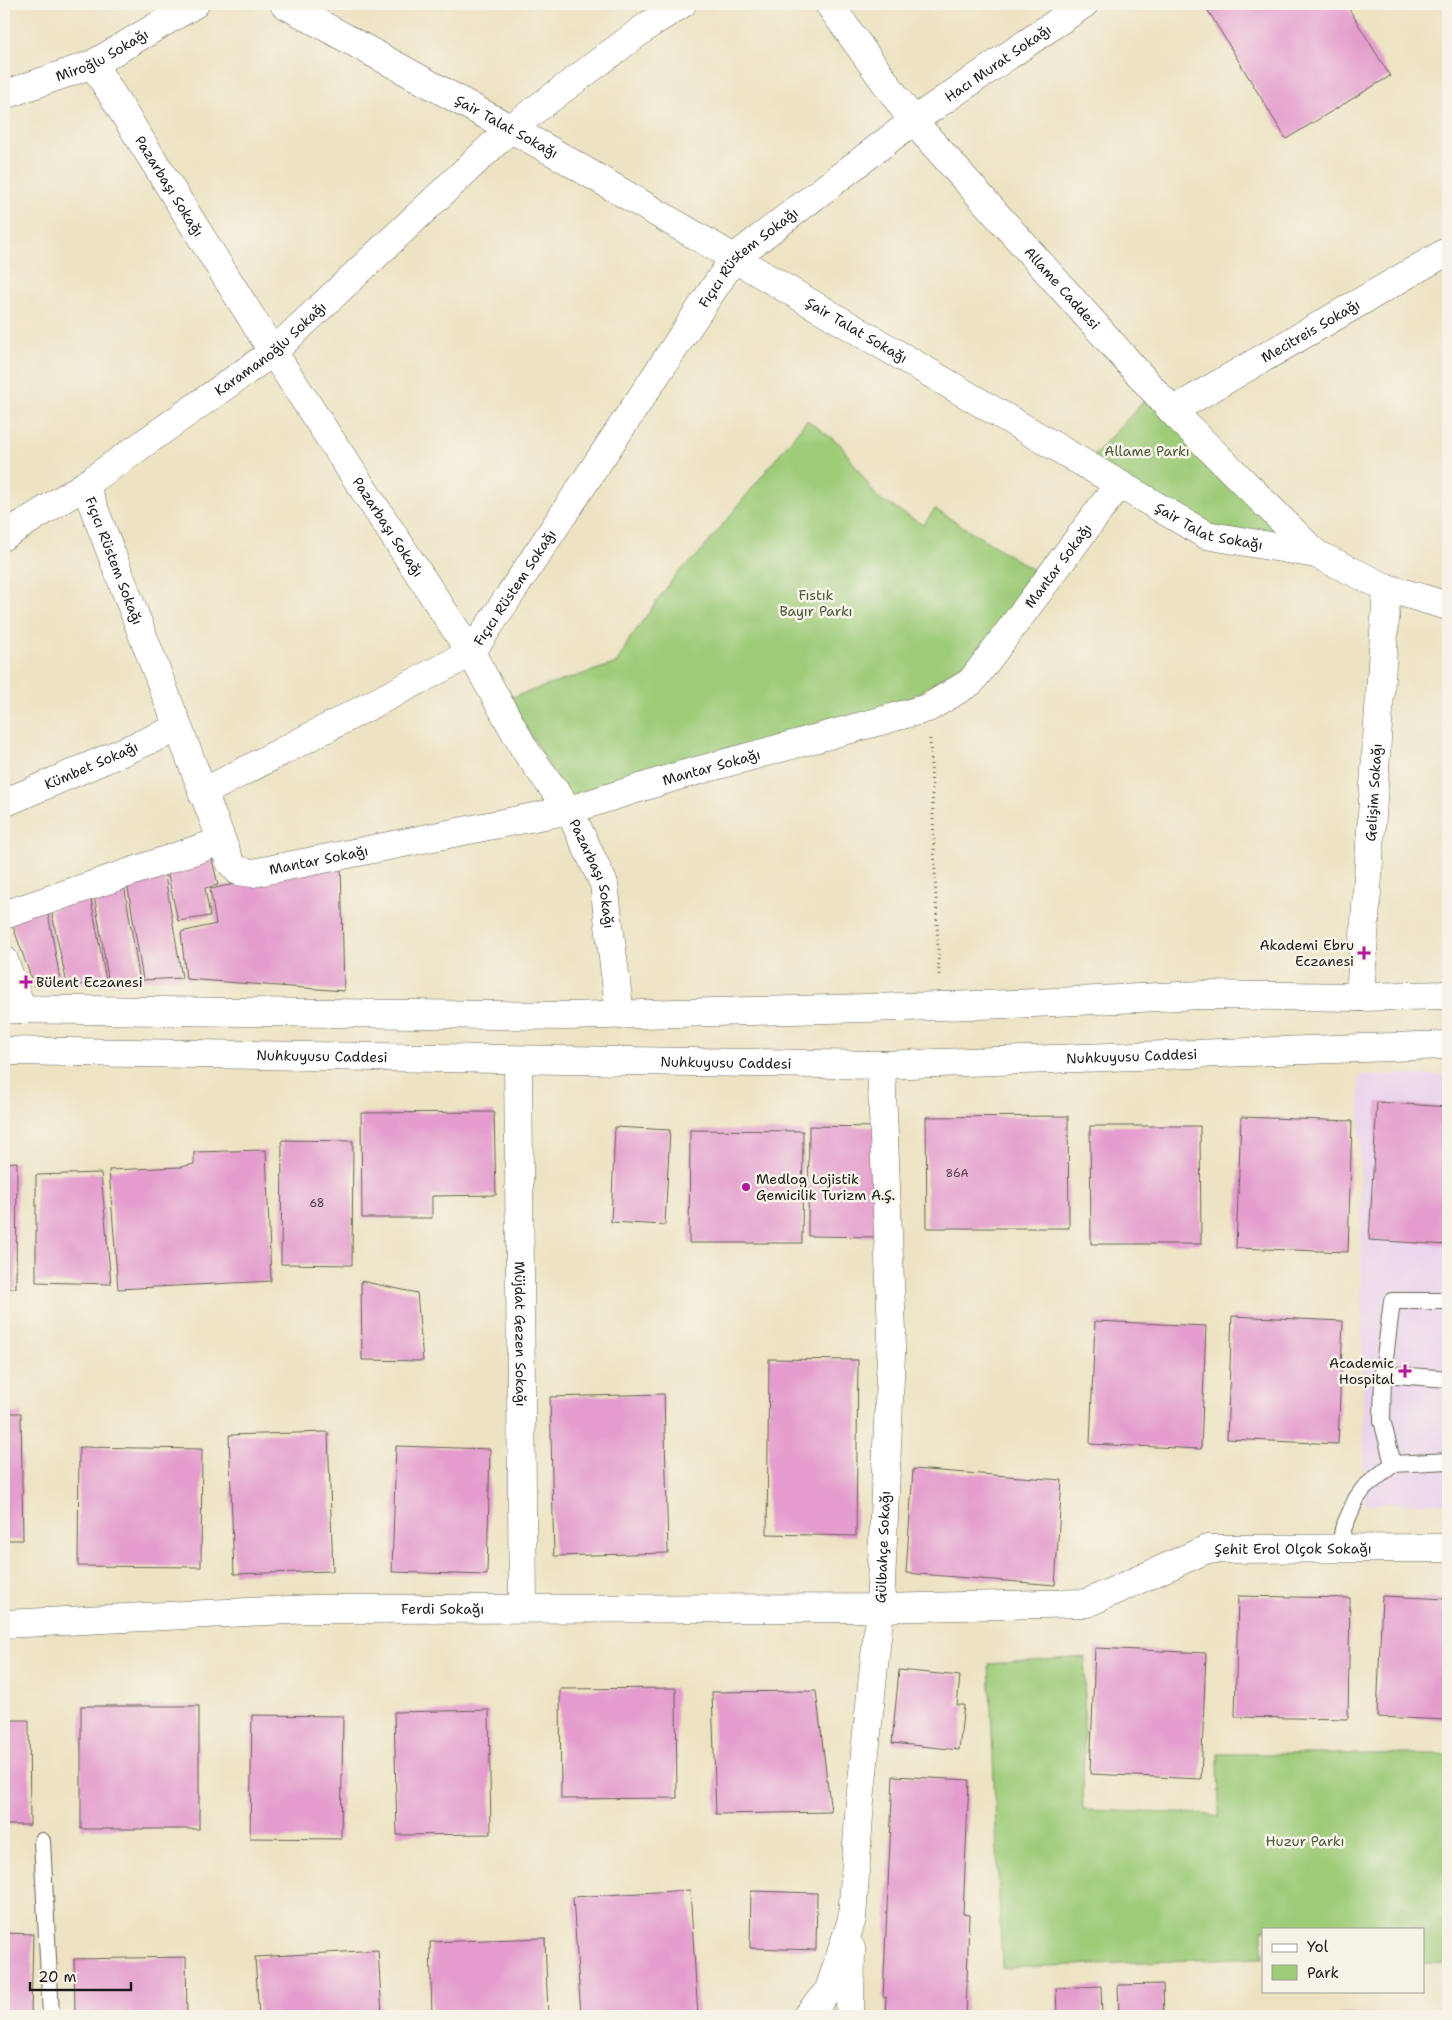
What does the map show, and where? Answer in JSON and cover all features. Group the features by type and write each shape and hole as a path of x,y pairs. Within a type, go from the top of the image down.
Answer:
{"street":[{"name":"Miroğlu Sokağı","path":"4,95 93,64 195,4"},
{"name":"Şair Talat Sokağı","path":"284,4 511,128 1206,536 1316,554 1387,588 1448,606"},
{"name":"Karamanoğlu Sokağı","path":"4,536 85,485 273,352 511,128 650,24 682,4"},
{"name":"Allame Caddesi","path":"830,4 913,121 1172,411 1316,554"},
{"name":"Hacı Murat Sokağı","path":"913,121 1084,4"},
{"name":"Pazarbaşı Sokağı","path":"93,64 273,352 471,653 525,750 569,810 604,884 620,1015"},
{"name":"Fıçıcı Rüstem Sokağı","path":"85,485 202,792 471,653 734,258 913,121"},
{"name":"Mecitreis Sokağı","path":"1172,411 1448,251"},
{"name":"Mantar Sokağı","path":"202,792 230,862 238,871 253,873 569,810 678,776 928,708 971,682 1119,484"},
{"name":"Gelişim Sokağı","path":"1360,997 1387,588"},
{"name":"Kümbet Sokağı","path":"4,803 178,728"},
{"path":"4,915 222,841"},
{"path":"4,960 13,1009 568,1016 940,1006 1202,996 1360,997 1448,995"},
{"name":"Nuhkuyusu Caddesi","path":"4,1051 880,1065 1448,1045"},
{"name":"Müjdat Gezen Sokağı","path":"518,1060 523,1608"},
{"name":"Gülbahçe Sokağı","path":"807,2016 829,1990 852,1919 860,1801 880,1608 892,1331 880,1065"},
{"name":"Şehit Erol Olçok Sokağı","path":"880,1608 1087,1603 1206,1549 1448,1548"},
{"name":"Ferdi Sokağı","path":"4,1624 310,1609 880,1608"},
{"path":"850,2016 852,1919"}],"lane":[{"path":"1393,1464 1382,1420 1383,1374 1392,1301 1448,1301"},
{"path":"1383,1374 1448,1379"},
{"path":"1340,1548 1343,1529 1356,1499 1364,1488 1393,1464 1448,1461"},
{"path":"42,1841 51,2016"}],"path":[{"path":"928,708 940,1006"}],"shaded area":[{"name":"Academic Hospital","path":"1359,1075 1448,1075 1448,1503 1364,1504"}],"green space":[{"name":"Allame Parkı","path":"1146,399 1291,539 1208,527 1090,459"},
{"name":"Fıstık Bayır Parkı","path":"807,420 840,444 877,497 923,525 935,509 1043,576 978,654 905,702 576,810 509,698 617,663 629,640 675,576 700,553"},
{"name":"Huzur Parkı","path":"1085,1657 1083,1810 1202,1814 1219,1817 1218,1754 1448,1754 1448,1964 1424,1963 1424,1928 1262,1928 1262,1957 1002,1968 989,1664"}],"building":[{"path":"1215,4 1346,4 1390,76 1286,139 1207,9"},
{"path":"212,859 218,885 205,888 210,916 178,921 167,871"},
{"path":"341,862 344,991 186,979 181,932 216,924 210,889"},
{"path":"164,870 182,978 143,980 127,882"},
{"path":"124,884 140,982 109,984 94,894"},
{"path":"90,894 107,985 67,984 51,910"},
{"path":"47,908 61,984 34,986 10,918"},
{"path":"1377,1102 1448,1107 1448,1245 1369,1240"},
{"path":"494,1112 496,1195 432,1196 432,1218 362,1218 361,1113"},
{"path":"1068,1116 1069,1228 927,1228 926,1117"},
{"path":"1241,1117 1352,1121 1348,1252 1236,1248"},
{"path":"809,1126 877,1127 877,1237 808,1236"},
{"path":"1090,1126 1200,1126 1201,1244 1091,1244"},
{"path":"615,1127 670,1130 665,1225 611,1222"},
{"name":"Medlog Lojistik Gemicilik Turizm A.Ş.","path":"690,1130 803,1131 802,1243 689,1243"},
{"path":"282,1140 353,1141 352,1265 281,1264"},
{"path":"266,1150 271,1281 118,1289 109,1170 181,1167 194,1164 194,1152"},
{"path":"17,1162 16,1288 4,1288 4,1163"},
{"path":"101,1173 111,1284 36,1282 36,1175"},
{"path":"361,1281 417,1293 423,1361 362,1360"},
{"path":"1232,1316 1343,1321 1338,1444 1227,1439"},
{"path":"1095,1321 1206,1326 1201,1449 1090,1444"},
{"path":"769,1359 858,1360 856,1536 767,1534"},
{"path":"664,1394 668,1553 554,1556 550,1397"},
{"path":"4,1413 21,1413 23,1540 4,1540"},
{"path":"328,1432 333,1571 234,1574 229,1435"},
{"path":"396,1446 490,1449 487,1575 392,1572"},
{"path":"79,1447 202,1449 201,1567 78,1566"},
{"path":"913,1469 1062,1480 1055,1585 906,1573"},
{"path":"1238,1596 1350,1598 1348,1719 1235,1717"},
{"path":"1382,1596 1448,1599 1448,1720 1377,1717"},
{"path":"1095,1648 1206,1653 1201,1779 1090,1774"},
{"path":"899,1670 960,1676 957,1705 964,1705 959,1750 892,1743"},
{"path":"676,1688 677,1798 561,1799 560,1689"},
{"path":"816,1691 831,1812 716,1814 712,1692"},
{"path":"81,1706 199,1706 199,1829 81,1829"},
{"path":"489,1710 491,1834 397,1835 394,1712"},
{"path":"252,1715 343,1716 341,1839 250,1838"},
{"path":"4,1720 29,1720 30,1825 4,1825"},
{"path":"893,1776 969,1780 963,1914 969,1915 966,2016 885,2016 886,1997 883,1997"},
{"path":"690,1890 698,2016 581,2016 573,1897"},
{"path":"751,1891 817,1893 816,1950 750,1948"},
{"path":"4,1933 33,1934 31,2016 4,2016"},
{"path":"545,1938 548,2016 432,2016 430,1942"},
{"path":"378,1950 382,2016 259,2016 255,1957"},
{"path":"186,1957 187,2016 75,2016 74,1959"},
{"path":"1163,1984 1164,2016 1119,2016 1118,1985"},
{"path":"1101,1986 1102,2016 1057,2016 1056,1988"},
{"path":"1340,2014 1385,2014 1385,2016 1340,2016"},
{"path":"1401,2014 1446,2014 1446,2016 1401,2016"}],"place":[{"name":"Akademi Ebru Eczanesi","path":"1364,953"},
{"name":"Bülent Eczanesi","path":"26,982"},
{"name":"Medlog Lojistik Gemicilik Turizm A.Ş.","path":"746,1187"},
{"name":"Academic Hospital","path":"1405,1371"}]}
